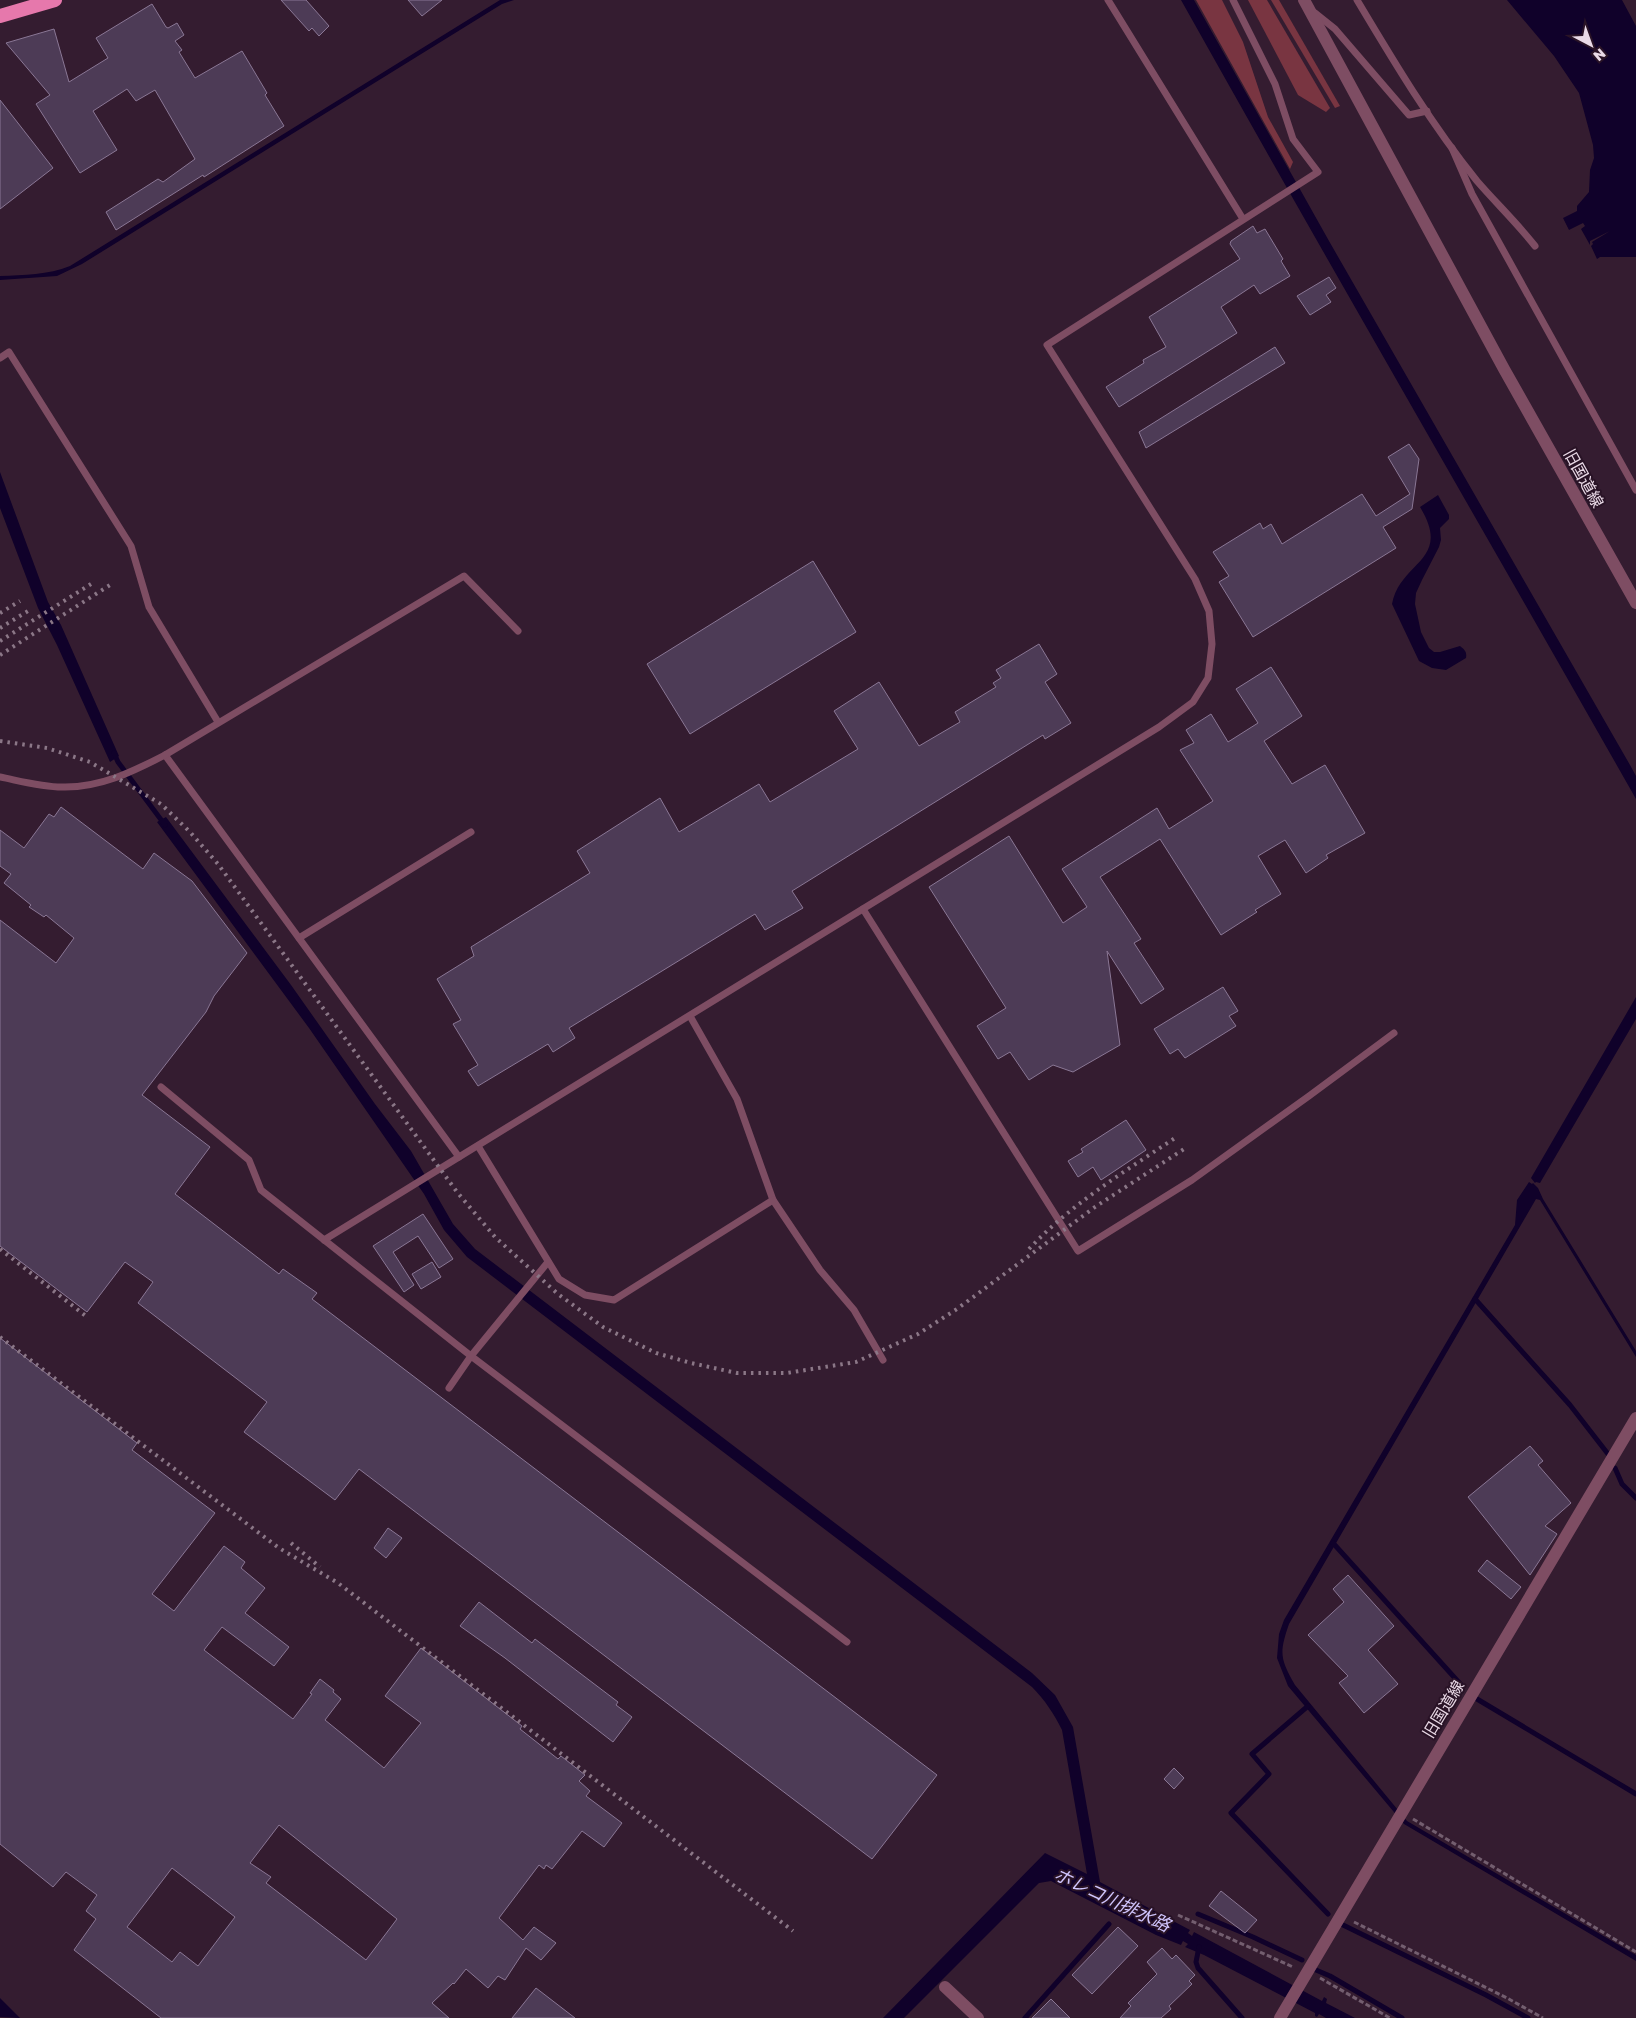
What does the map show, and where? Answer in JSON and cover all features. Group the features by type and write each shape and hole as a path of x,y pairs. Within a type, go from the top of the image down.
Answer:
{"highway":[{"path":"0,15 55,0"}],"street":[{"name":"旧国道線","path":"1306,4 1504,369 1636,603"},
{"name":"旧国道線","path":"1280,2018 1303,1976 1636,1418"},
{"path":"944,1987 978,2018"}],"lane":[{"path":"1108,0 1243,219"},
{"path":"324,1240 1159,727 1193,702 1208,678 1212,644 1208,611 1195,579 1047,345 1318,172 1294,139 1275,84 1233,0"},
{"path":"1357,0 1412,92 1452,148 1535,246"},
{"path":"1306,4 1335,29 1409,116 1427,111"},
{"path":"1452,148 1472,194 1636,490"},
{"path":"0,358 9,352 130,546 149,607 218,722"},
{"path":"0,777 61,787 99,784 130,774 464,576 518,631"},
{"path":"165,754 459,1158"},
{"path":"299,938 471,832"},
{"path":"864,909 1078,1251 1192,1180 1394,1033"},
{"path":"690,1016 737,1099 773,1200 820,1270 854,1310 883,1360"},
{"path":"161,1087 249,1160 261,1190 471,1356 847,1642"},
{"path":"478,1146 559,1279 585,1295 614,1300 773,1200"},
{"path":"449,1388 471,1356 548,1262"}],"path":[{"path":"1403,1808 1410,1817 1636,1952"},
{"path":"1178,1914 1303,1976 1322,1979 1390,2018"},
{"path":"1340,1915 1507,1998 1543,2018"}],"shaded area":[{"path":"1196,0 1222,0 1243,42 1268,117 1293,162 1290,169"},
{"path":"1248,0 1267,0 1330,108 1326,112 1298,95"},
{"path":"1271,0 1279,0 1340,106 1335,108"}],"water":[{"path":"500,0 514,0 502,4 82,264 57,276 0,280 0,276 45,273 70,266"},
{"path":"1181,0 1194,0 1329,241 1630,765 1636,776 1636,799 1294,200"},
{"path":"1507,0 1622,0 1636,26 1636,257 1600,257 1597,259 1591,246 1592,242 1610,231 1590,241 1590,245 1581,229 1585,226 1583,223 1569,230 1563,218 1577,211 1577,206 1589,192 1590,170 1594,158 1593,145 1579,93 1554,56"},
{"path":"0,472 48,602 61,625 119,756 110,762 57,645 38,608 0,508"},
{"path":"1438,495 1449,515 1449,519 1440,528 1441,540 1439,547 1416,593 1415,604 1421,632 1429,648 1434,652 1440,652 1460,646 1465,651 1466,658 1446,670 1432,668 1419,661 1392,604 1404,578 1428,550 1431,539 1429,525 1420,507"},
{"name":"ホレコ川排水路","path":"166,817 411,1151 453,1224 475,1249 1032,1673 1055,1695 1073,1727 1100,1882 1190,1930 1188,1933 1192,1936 1194,1932 1322,2001 1324,1997 1327,1999 1326,2003 1355,2018 1326,2018 1319,2014 1317,2017 1315,2013 1185,1947 1188,1944 1183,1941 1181,1945 1156,1935 1051,1881 1039,1883 904,2018 883,2018 1045,1853 1087,1874 1062,1730 1056,1718 1032,1687 467,1257 444,1230 424,1194 309,1028 157,822"},
{"path":"1636,997 1636,1019 1540,1183 1535,1183 1531,1178"},
{"path":"1529,1182 1538,1188 1636,1351 1636,1357 1540,1200 1536,1199 1289,1624 1284,1642 1283,1656 1286,1669 1295,1685 1407,1821 1636,1955 1636,1961 1404,1824 1288,1686 1277,1658 1279,1634 1284,1620 1515,1225 1517,1200"},
{"path":"0,1998 20,2018 0,2017"}],"building":[{"path":"281,0 306,0 329,26 319,36 312,28 309,31"},
{"path":"408,0 442,0 422,16"},
{"path":"152,4 166,27 168,28 177,23 184,35 175,41 182,50 179,52 195,78 242,51 284,126 116,230 106,212 158,179 163,182 195,159 155,90 136,101 127,89 93,111 117,150 80,173 36,104 50,95 6,43 54,29 69,82 108,58 96,38"},
{"path":"0,100 53,168 0,209"},
{"path":"1253,226 1257,233 1265,229 1283,259 1281,261 1290,276 1260,294 1254,285 1221,307 1237,333 1119,407 1106,387 1144,363 1143,360 1166,347 1149,317 1240,259 1230,244 1231,241"},
{"path":"1329,277 1336,288 1326,295 1331,302 1310,315 1297,296"},
{"path":"1275,347 1285,363 1146,448 1139,432"},
{"path":"1409,444 1419,459 1412,509 1383,527 1396,548 1253,637 1219,582 1229,576 1213,552 1260,523 1263,529 1271,524 1282,544 1362,494 1376,516 1410,494 1388,457"},
{"path":"813,561 856,632 690,734 647,664"},
{"path":"1039,644 1057,674 1045,682 1071,723 1045,739 1043,735 792,891 803,908 765,930 755,914 569,1028 575,1038 553,1052 548,1044 478,1086 468,1071 478,1065 453,1024 461,1020 437,979 474,956 471,947 590,873 577,851 660,798 679,832 759,784 770,802 858,749 834,711 879,682 919,746 960,722 955,712 996,687 993,683 1001,678 996,670"},
{"path":"1271,667 1302,716 1264,741 1292,784 1325,765 1365,833 1326,855 1328,858 1306,873 1285,840 1258,856 1281,894 1221,935 1160,839 1100,877 1141,939 1134,943 1164,989 1141,1004 1107,951 1120,1045 1073,1072 1053,1065 1029,1080 1010,1052 998,1059 977,1026 1006,1008 929,887 1009,836 1063,923 1087,907 1062,869 1157,808 1169,829 1213,801 1180,750 1194,743 1186,730 1211,714 1228,742 1258,723 1236,689"},
{"path":"61,807 143,869 154,853 192,881 247,953 214,996 206,1012 142,1095 210,1147 175,1194 279,1274 283,1269 317,1293 312,1299 937,1775 872,1859 359,1469 335,1500 244,1432 267,1402 138,1303 153,1282 125,1262 87,1312 0,1246 0,920 56,963 74,938 46,915 44,917 29,907 31,905 4,883 11,874 0,866 0,830 24,848 49,814 54,817"},
{"path":"1223,987 1238,1011 1229,1016 1236,1026 1185,1058 1178,1049 1170,1054 1154,1029"},
{"path":"1126,1120 1146,1150 1101,1180 1093,1167 1078,1177 1068,1161 1083,1152 1081,1149"},
{"path":"423,1214 453,1259 439,1268 418,1236 393,1252 414,1285 404,1292 373,1246"},
{"path":"432,1262 441,1277 421,1289 412,1274"},
{"path":"0,1338 137,1443 132,1450 215,1513 152,1594 174,1611 224,1546 245,1562 241,1568 265,1588 245,1613 289,1647 274,1666 222,1627 204,1650 293,1719 312,1694 310,1693 320,1679 334,1690 333,1692 341,1699 325,1720 384,1768 421,1723 385,1696 421,1648 522,1726 520,1729 558,1759 561,1756 585,1775 579,1781 590,1791 586,1796 622,1823 604,1847 582,1831 552,1869 546,1865 544,1869 539,1865 499,1918 523,1940 534,1927 556,1943 541,1960 526,1948 505,1980 498,1976 488,1988 466,1969 454,1984 432,2003 449,2018 161,2018 74,1950 96,1919 86,1911 97,1895 66,1872 53,1887 0,1844","holes":["279,1825 397,1919 366,1960 266,1883 271,1877 250,1863","172,1868 235,1917 198,1966 180,1952 172,1962 127,1927"]},
{"path":"1530,1446 1543,1461 1538,1465 1571,1503 1545,1526 1557,1534 1530,1575 1468,1497"},
{"path":"388,1528 402,1538 386,1558 374,1548"},
{"path":"1487,1560 1521,1587 1511,1599 1478,1571"},
{"path":"1348,1575 1394,1626 1368,1650 1398,1684 1364,1713 1339,1683 1348,1676 1308,1635 1344,1602 1333,1589"},
{"path":"479,1602 532,1643 535,1639 618,1702 616,1705 632,1717 613,1742 505,1658 460,1626"},
{"path":"1174,1768 1184,1778 1174,1789 1164,1779"},
{"path":"1221,1891 1257,1920 1245,1933 1209,1906"},
{"path":"1118,1927 1138,1946 1092,1994 1072,1975"},
{"path":"1162,1948 1172,1959 1176,1955 1195,1975 1189,1981 1192,1984 1169,2006 1171,2009 1161,2018 1120,2018 1131,2006 1128,2003 1157,1974 1147,1962"},
{"path":"536,1988 575,2018 512,2018"},
{"path":"1051,1999 1070,2018 1032,2018"}],"waterway":[{"path":"114,753 118,762 165,825"},
{"path":"1475,1299 1570,1405 1608,1454"},
{"path":"1615,1468 1622,1484 1636,1498"},
{"path":"1333,1543 1463,1687"},
{"path":"1477,1699 1636,1794"},
{"path":"1308,1706 1252,1754 1269,1774 1231,1813 1328,1914"},
{"path":"1198,1914 1302,1960"},
{"path":"1025,2018 1109,1924"},
{"path":"1343,1925 1486,1995 1528,2018"},
{"path":"1199,1947 1196,1962 1198,1968 1242,2018"},
{"path":"1316,1970 1330,1976 1402,2018"}],"railway":[{"path":"0,641 91,584"},
{"path":"0,655 110,585"},
{"path":"0,613 20,601"},
{"path":"0,628 28,611"},
{"path":"0,741 47,748 90,762 161,804 190,832 218,864 457,1192 495,1237 558,1294 603,1327 656,1353 737,1373 787,1373 856,1362 918,1334 957,1309 1095,1207 1184,1149"},
{"path":"1029,1249 1082,1202 1178,1136"},
{"path":"0,1249 87,1317"},
{"path":"0,1337 279,1548 338,1583 793,1931"},
{"path":"291,1543 320,1567"}]}
